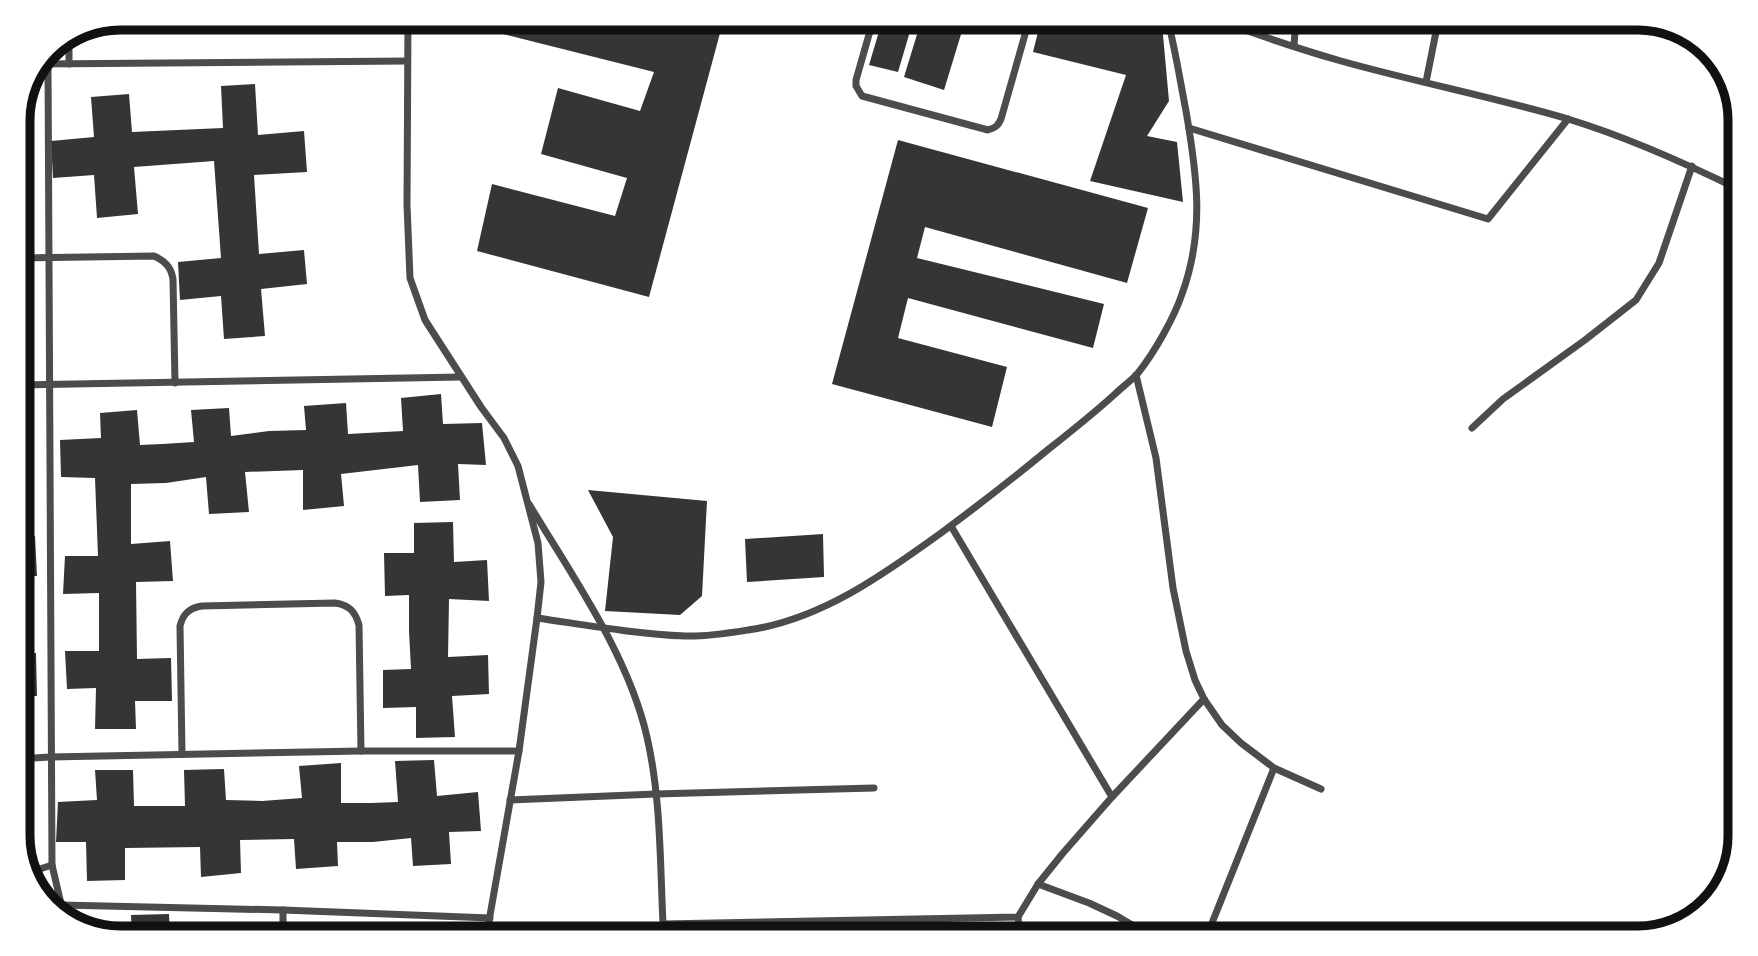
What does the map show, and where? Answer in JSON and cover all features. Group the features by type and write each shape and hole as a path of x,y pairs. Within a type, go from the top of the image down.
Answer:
{"street":[{"path":"408,30 407,205 410,278 425,320 504,438 518,466 538,543 541,582 537,618 519,751 488,926"},
{"path":"871,30 856,80 856,86 862,96 988,130 999,124 1001,119 1027,30"},
{"path":"537,618 687,636 750,630 793,620 873,581 951,526 999,490 1136,375 1148,359 1182,295 1193,254 1197,212 1195,166 1169,30"},
{"path":"1245,30 1340,61 1568,120 1692,166 1728,184"},
{"path":"1294,46 1295,30"},
{"path":"1426,82 1437,30"},
{"path":"69,46 69,64"},
{"path":"50,64 407,61"},
{"path":"44,72 49,258 52,864 61,905"},
{"path":"1189,128 1488,219 1568,120"},
{"path":"1472,428 1503,399 1636,300 1659,263 1692,166"},
{"path":"30,258 154,256 167,264 173,279 175,383"},
{"path":"1136,375 1156,458 1173,588 1195,680 1204,699 1222,724 1241,743 1274,768 1321,789"},
{"path":"30,385 461,377"},
{"path":"529,504 604,628 629,683 647,737 656,794 663,924 1018,917"},
{"path":"951,526 1112,797"},
{"path":"182,754 180,626 187,611 202,606 335,603 352,610 359,625 361,751"},
{"path":"1019,926 1018,917 1038,884 1112,797 1204,699"},
{"path":"30,758 361,751 519,751"},
{"path":"1211,926 1274,768"},
{"path":"510,800 874,788"},
{"path":"37,870 52,864"},
{"path":"1038,884 1117,916 1133,926"},
{"path":"61,905 490,918"},
{"path":"283,910 283,926"}],"building":[{"path":"487,30 721,30 649,297 477,251 492,184 615,216 627,178 541,154 558,88 640,111 654,72"},
{"path":"879,30 910,30 898,72 869,65"},
{"path":"918,30 962,30 944,90 904,77"},
{"path":"1038,30 1163,30 1169,101 1147,136 1177,142 1183,202 1090,181 1126,75 1033,52"},
{"path":"255,84 258,135 304,131 307,172 254,175 259,254 304,250 307,284 261,289 265,336 224,339 221,296 180,300 178,262 221,258 214,161 134,167 138,214 97,218 94,175 53,178 51,141 94,137 91,97 129,94 132,132 223,128 221,86"},
{"path":"898,140 1148,208 1127,283 925,227 917,258 1104,304 1093,348 908,298 898,338 1007,367 992,427 832,384"},
{"path":"441,394 443,424 482,423 486,465 458,464 460,500 420,502 418,465 341,474 344,506 303,510 303,470 245,472 249,512 209,514 206,477 166,483 131,484 131,544 170,541 173,581 136,582 137,659 171,658 172,701 135,701 136,729 95,729 96,688 67,689 65,651 99,651 99,593 63,594 65,556 98,556 95,478 61,477 60,440 101,438 100,413 137,410 140,445 194,442 191,410 229,408 231,436 306,430 304,406 346,403 348,434 403,431 401,398"},
{"path":"588,490 707,501 702,596 680,615 605,611 613,537"},
{"path":"453,522 454,562 487,560 489,601 449,599 448,657 488,655 489,694 452,696 455,737 416,738 416,707 383,708 383,670 411,669 409,595 385,596 384,553 414,553 414,523"},
{"path":"823,534 824,577 747,582 745,539"},
{"path":"30,536 35,536 37,576 30,576"},
{"path":"30,653 36,653 37,696 30,696"},
{"path":"434,760 437,796 478,792 481,831 449,832 451,864 413,866 411,838 337,842 338,866 296,869 294,839 240,840 241,873 201,877 200,847 125,848 125,880 87,881 86,842 56,842 58,802 97,800 95,770 133,770 134,806 185,806 184,770 224,769 226,800 262,801 302,798 299,766 341,763 341,803 371,803 398,802 395,761"},
{"path":"169,914 170,926 131,926 131,915"}]}
